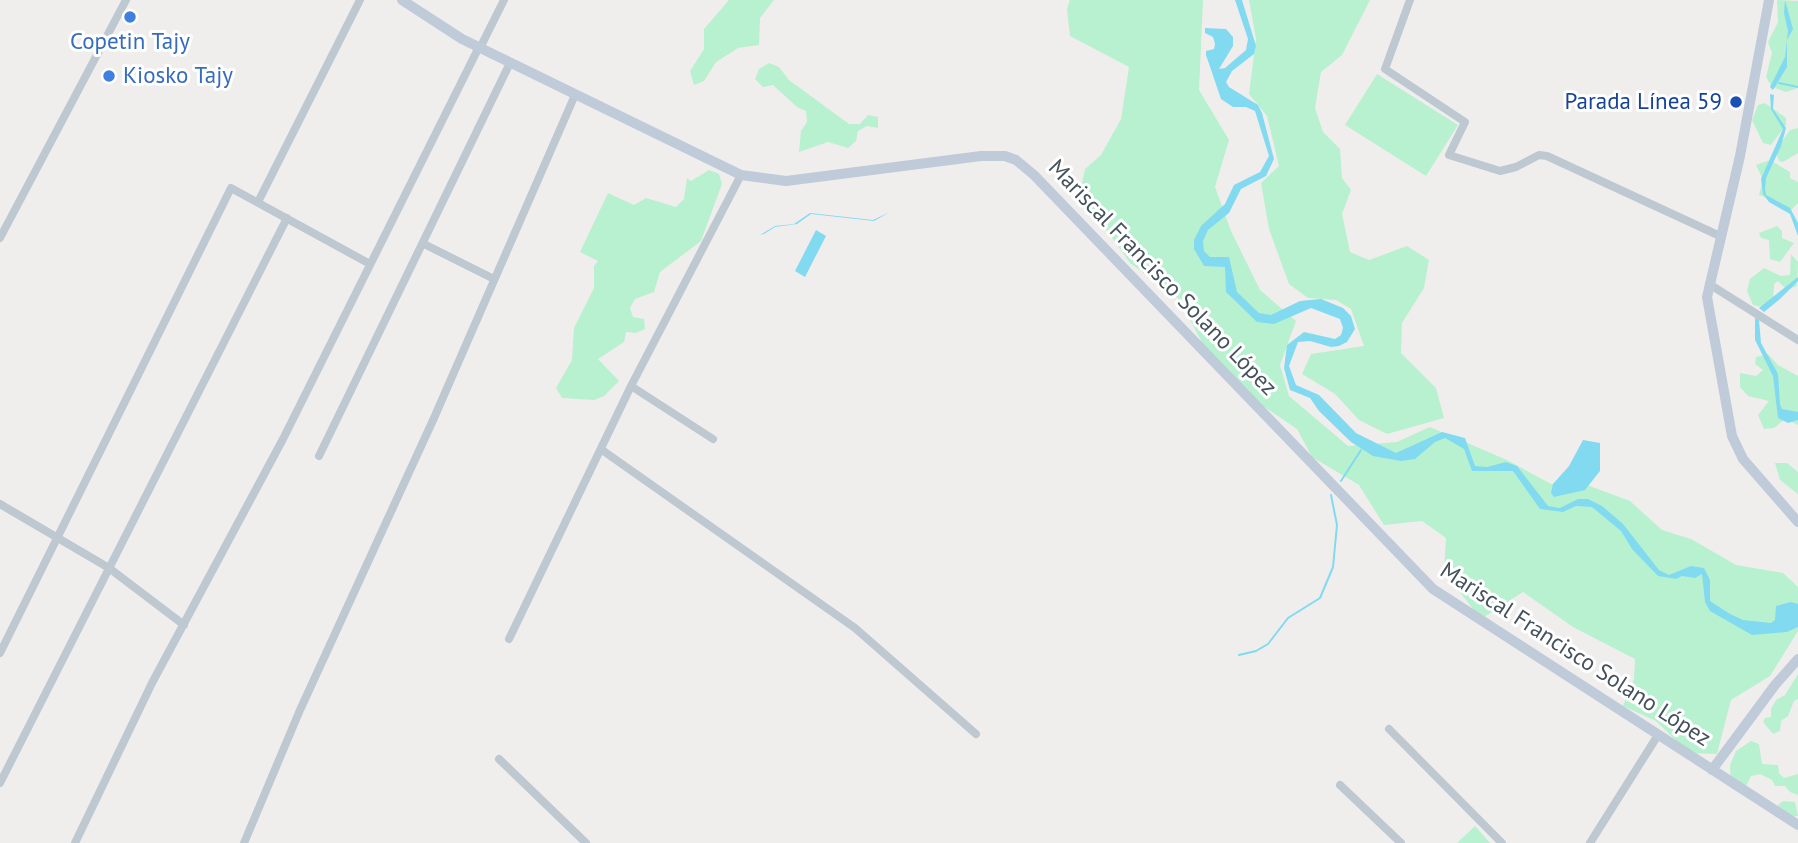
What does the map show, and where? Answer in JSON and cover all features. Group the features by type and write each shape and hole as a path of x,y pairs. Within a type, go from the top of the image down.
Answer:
{"main road":[{"name":"Mariscal Francisco Solano López","path":"402,0 510,63 741,174 786,181 981,156 1005,156 1016,160 1034,174 1423,580 1798,825"},
{"path":"1769,0 1740,156 1707,296 1732,436 1743,459 1798,522"},
{"path":"1712,770 1775,685 1798,659"}],"street":[{"path":"0,238 126,0"},
{"path":"258,202 360,0"},
{"path":"75,843 152,683 283,439 504,0"},
{"path":"1410,0 1385,69 1465,122 1449,155 1500,171 1516,167 1539,155 1547,156 1720,236"},
{"path":"319,456 510,63"},
{"path":"244,843 300,710 435,418 575,95"},
{"path":"509,639 631,386 741,174"},
{"path":"0,653 231,188 370,264"},
{"path":"0,783 287,218"},
{"path":"424,244 494,279"},
{"path":"1709,284 1798,340"},
{"path":"631,386 713,439"},
{"path":"602,450 855,628 976,734"},
{"path":"0,504 109,568 184,625"},
{"path":"1389,729 1502,843"},
{"path":"1590,843 1658,735"},
{"path":"499,760 586,843"},
{"path":"1340,785 1401,843"}],"green space":[{"path":"729,0 774,0 760,18 759,45 738,48 716,62 704,81 694,85 690,71 704,49 704,29"},
{"path":"1070,0 1203,0 1199,90 1229,140 1215,187 1231,231 1260,290 1296,321 1280,365 1289,396 1348,446 1397,442 1430,427 1507,460 1551,484 1587,485 1630,501 1662,530 1691,539 1736,565 1783,573 1798,587 1798,631 1770,676 1731,700 1717,754 1689,753 1656,721 1623,706 1634,679 1635,659 1573,627 1523,592 1481,619 1444,572 1446,538 1422,521 1384,525 1359,485 1312,457 1297,429 1238,389 1206,350 1179,299 1130,263 1080,193 1085,169 1101,155 1121,119 1129,67 1070,36 1067,9"},
{"path":"1249,0 1370,0 1342,55 1321,72 1315,108 1323,132 1340,149 1342,178 1351,190 1342,214 1350,252 1369,260 1407,246 1429,260 1424,288 1402,323 1401,353 1436,388 1444,418 1387,434 1359,420 1335,394 1302,374 1311,354 1364,346 1351,309 1336,300 1308,298 1289,284 1269,229 1261,183 1279,166 1267,116 1249,94 1256,39"},
{"path":"1777,0 1798,1 1798,88 1786,92 1772,87 1766,77 1772,53 1768,42 1778,22"},
{"path":"769,63 779,67 789,80 849,124 860,124 868,115 878,117 878,128 867,126 858,131 856,141 848,148 828,142 799,152 801,131 807,122 806,111 797,107 773,85 763,87 755,79 759,69"},
{"path":"1377,74 1458,125 1426,176 1345,125"},
{"path":"1765,103 1786,118 1786,125 1771,145 1763,143 1752,120 1758,105"},
{"path":"1798,128 1798,153 1783,162 1779,161 1775,151 1790,130"},
{"path":"1770,160 1790,172 1790,178 1798,182 1798,203 1789,212 1781,209 1777,201 1759,195 1763,180 1756,165"},
{"path":"709,170 719,174 722,184 701,241 660,272 654,292 635,299 630,308 633,317 644,319 645,329 636,333 626,332 624,342 598,359 619,381 604,396 594,400 562,398 556,388 572,360 574,328 594,288 594,266 598,261 580,252 608,193 634,205 646,198 676,207 684,199 687,178 691,181"},
{"path":"1777,226 1782,231 1782,238 1794,243 1780,262 1770,259 1769,240 1761,238 1759,233"},
{"path":"1791,254 1798,262 1797,286 1787,290 1778,281 1774,284 1773,300 1763,307 1753,305 1747,291 1750,279 1764,268 1781,276 1790,275"},
{"path":"1768,354 1778,365 1798,376 1798,425 1785,419 1774,428 1764,429 1758,415 1769,401 1748,396 1740,387 1740,373 1756,376 1763,370 1755,364 1756,357"},
{"path":"1775,463 1787,463 1798,472 1798,494 1780,480"},
{"path":"1798,674 1798,699 1794,701 1788,716 1781,721 1780,731 1773,734 1763,722 1765,718 1771,717 1771,709 1776,700 1785,695"},
{"path":"1751,741 1759,744 1762,764 1778,765 1779,773 1784,778 1798,774 1798,795 1785,786 1775,786 1772,780 1760,774 1751,776 1745,788 1738,792 1731,788 1730,765 1736,751"},
{"path":"1783,801 1795,802 1798,816 1782,818 1778,805"},
{"path":"1475,826 1490,843 1457,843"}],"water":[{"path":"1235,0 1242,0 1256,46 1254,54 1232,71 1226,82 1229,87 1258,105 1274,159 1266,176 1241,189 1229,213 1208,230 1203,241 1204,251 1210,257 1229,257 1237,292 1259,313 1271,315 1300,301 1321,299 1343,308 1351,316 1355,329 1347,342 1339,346 1331,347 1310,341 1298,342 1289,366 1296,385 1319,395 1356,433 1396,453 1442,432 1465,438 1475,466 1487,467 1506,462 1517,466 1548,506 1560,508 1578,499 1588,499 1602,506 1623,524 1659,570 1669,575 1691,566 1704,568 1710,580 1710,601 1730,614 1743,620 1771,623 1775,620 1776,606 1791,602 1798,604 1798,627 1787,632 1752,635 1710,611 1705,602 1702,574 1695,578 1682,576 1676,579 1658,576 1632,549 1621,531 1592,507 1576,506 1563,512 1540,509 1513,471 1472,471 1464,449 1445,438 1435,442 1415,459 1401,461 1373,456 1351,442 1319,411 1310,398 1290,390 1284,368 1287,345 1304,332 1335,339 1341,335 1343,328 1340,319 1311,308 1274,324 1257,322 1226,292 1225,267 1204,266 1194,249 1194,240 1201,226 1225,204 1234,185 1260,172 1269,156 1255,111 1246,107 1233,107 1221,99 1206,55 1206,51 1214,49 1215,44 1213,37 1205,33 1205,28 1226,29 1233,37 1233,46 1219,69 1225,68 1246,50 1248,39"},
{"path":"1785,0 1793,29 1787,40 1787,67 1773,90 1770,87 1785,57 1788,31 1784,13"},
{"path":"1770,94 1774,95 1773,109 1786,128 1766,178 1766,195 1790,208 1798,223 1798,236 1790,214 1769,202 1763,194 1761,179 1783,129 1771,109"},
{"path":"890,212 874,221 811,214 797,224 775,227 760,235 775,226 794,224 810,213 873,220"},
{"path":"816,230 826,236 805,277 795,271"},
{"path":"1798,277 1798,281 1764,312 1759,308"},
{"path":"1755,318 1759,320 1761,343 1778,374 1782,409 1798,412 1798,420 1788,423 1778,418 1773,376 1755,340"},
{"path":"1583,440 1600,443 1600,471 1585,490 1554,497 1551,493 1553,484 1569,466"}],"waterway":[{"path":"1779,83 1798,87"},
{"path":"1341,481 1361,450"},
{"path":"1239,655 1256,651 1268,644 1288,618 1320,598 1333,567 1337,525 1331,495"}],"place":[{"name":"Copetin Tajy","path":"130,17"},
{"name":"Kiosko Tajy","path":"109,76"},
{"name":"Parada Línea 59","path":"1736,102"}]}
